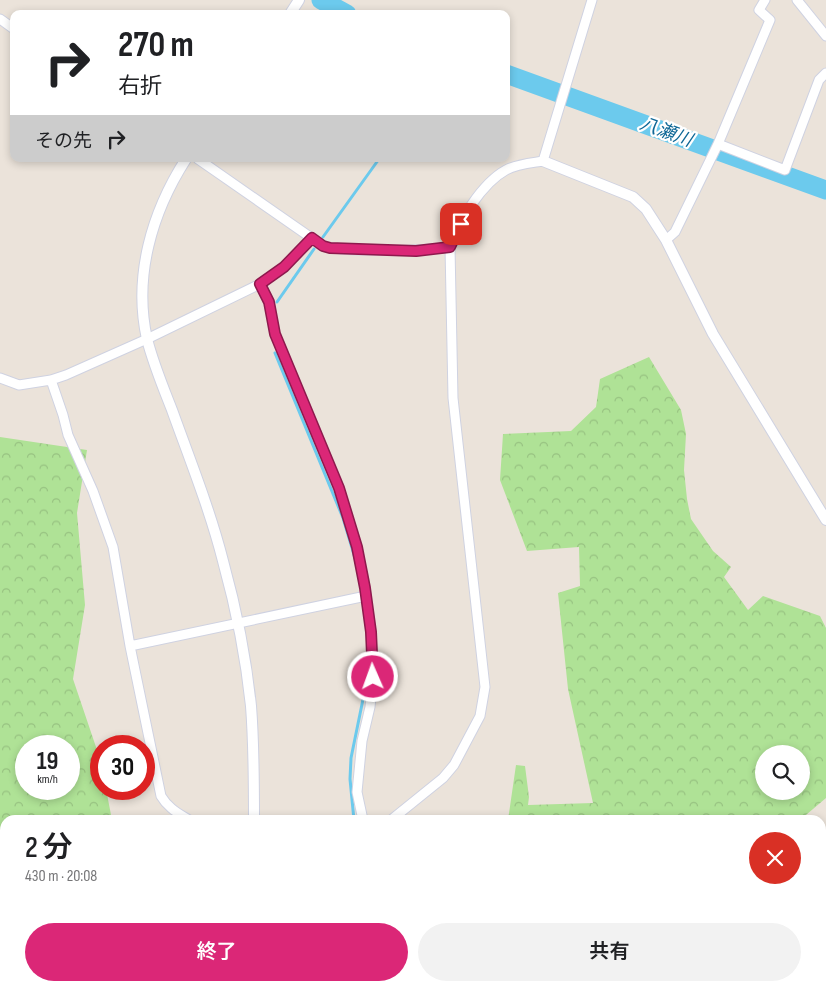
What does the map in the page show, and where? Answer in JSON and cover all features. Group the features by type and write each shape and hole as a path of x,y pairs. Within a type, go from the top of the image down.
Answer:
{"street":[{"path":"543,161 592,0"},
{"path":"666,240 675,232 739,96 770,20 759,10 765,0"},
{"path":"797,0 826,36"},
{"path":"715,149 785,170 819,80 826,73"},
{"path":"397,815 443,778 454,765 480,716 484,701 484,665 453,398 450,247 474,201 497,176 512,168 543,161 633,197 646,209 666,240 713,334 826,520"},
{"path":"184,162 165,195 147,246 142,289 147,339 223,560 238,624 251,706 254,815"},
{"path":"202,162 323,246 346,249 416,251 450,247"},
{"path":"0,378 19,385 51,380 147,339 260,284 284,267 312,238"},
{"path":"260,284 269,302 275,334 339,488 357,547 371,632 373,677 370,707 362,741 357,792 362,815"},
{"path":"51,380 68,435 93,491 113,547 130,646 161,796 165,804 182,815"},
{"path":"130,646 366,596"}],"green space":[{"path":"649,357 681,410 686,434 684,470 691,519 713,551 731,567 724,577 748,610 763,596 820,616 826,628 826,798 806,815 509,815 516,765 525,766 529,797 528,805 593,803 568,689 558,593 580,586 579,547 527,551 500,480 503,434 571,431 596,407 600,379"},
{"path":"0,437 87,450 77,513 85,605 73,679 92,735 90,735 90,800 108,800 111,815 0,815"}],"waterway":[{"name":"八瀬川","path":"321,0 340,10"},
{"name":"八瀬川","path":"510,75 826,190"},
{"path":"323,237 377,162"},
{"path":"277,302 314,249"},
{"path":"275,353 343,518 355,558"},
{"path":"354,815 350,779 351,758 369,670"}],"route":[{"path":"373,677 371,632 357,547 339,488 275,334 269,302 260,284 284,267 312,238 323,246 330,248 427,250 450,247 461,224"}]}
